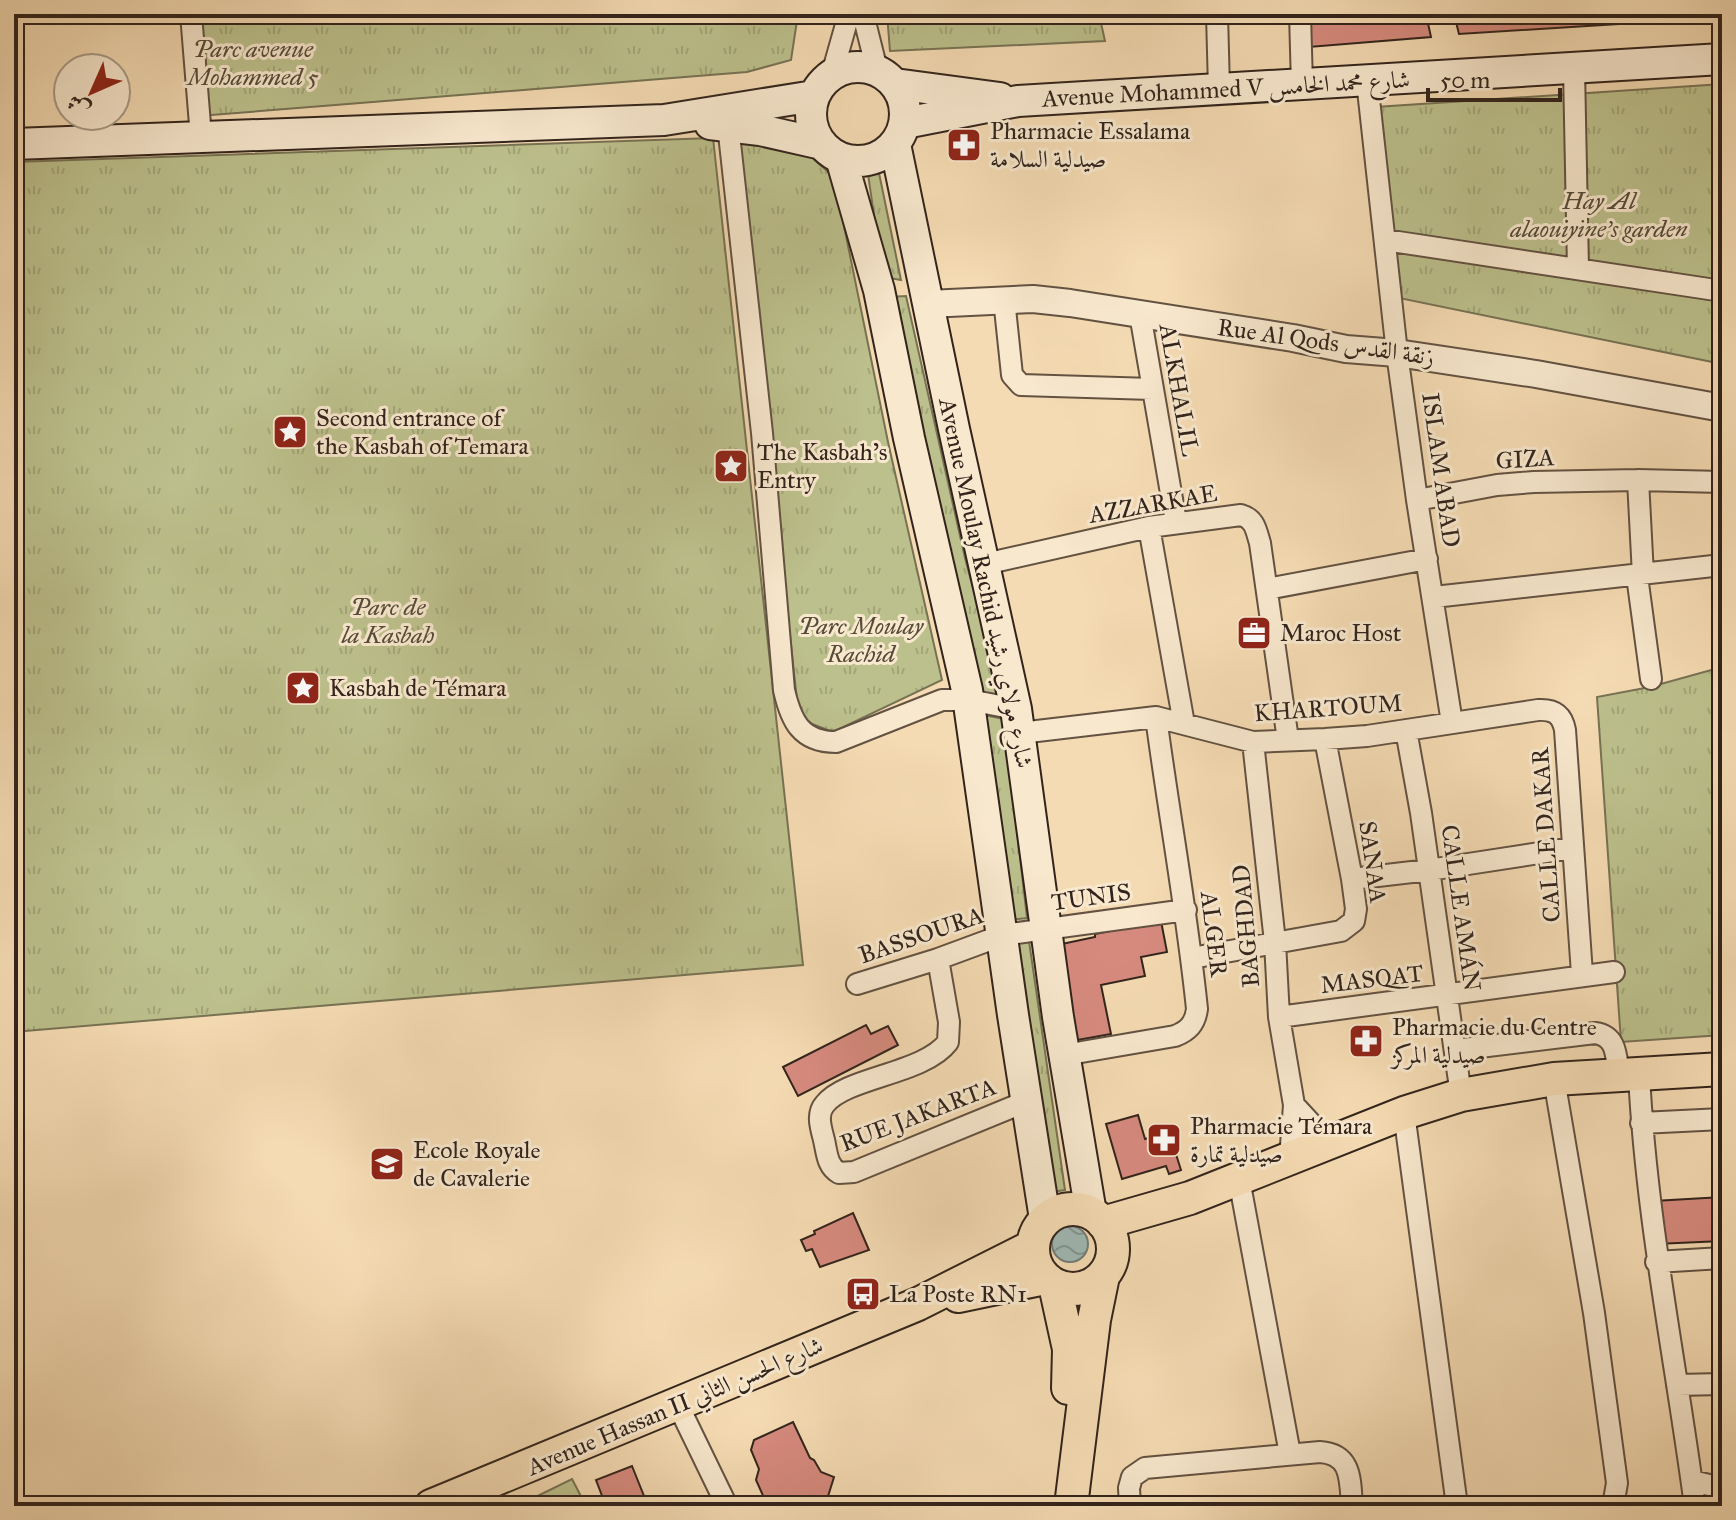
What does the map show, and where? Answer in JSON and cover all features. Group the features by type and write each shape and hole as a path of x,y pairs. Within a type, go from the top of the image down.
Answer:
{"main road":[{"name":"Avenue Mohammed V شارع محمد الخامس","path":"1018,101 1722,59"},
{"path":"664,120 823,85 846,68 862,66 886,77 1018,101"},
{"path":"886,77 902,96 900,134"},
{"path":"823,85 812,123 832,151"},
{"path":"14,144 664,120 728,125 865,161 877,158 900,134 1018,101"},
{"name":"Avenue Moulay Rachid شارع مولاي رشيد","path":"900,134 926,295 1018,721 1064,1055 1097,1218"},
{"name":"Avenue Moulay Rachid شارع مولاي رشيد","path":"832,151 879,290 909,438 969,700 1027,1101 1039,1233"},
{"path":"879,290 926,295"},
{"path":"1190,1198 1081,1289 1065,1288 1050,1281 1038,1269 1039,1233 1067,1209 1097,1218 1190,1198 1404,1113 1461,1095 1554,1079 1722,1069"},
{"path":"1071,1506 1094,1320 1108,1266 1110,1233 1097,1218"},
{"name":"Avenue Hassan II شارع الحسن الثاني","path":"431,1506 918,1304 1039,1233"},
{"path":"1050,1281 1067,1335 1070,1364 1058,1506"},
{"name":"Avenue Hassan II شارع الحسن الثاني","path":"918,1304 1050,1281"}],"street":[{"path":"191,14 201,137"},
{"path":"823,85 849,14"},
{"path":"863,14 886,77"},
{"path":"1217,14 1219,89"},
{"path":"1300,14 1302,85"},
{"path":"1574,69 1578,269"},
{"name":"ISLAM ABAD","path":"1367,81 1397,353 1452,723"},
{"name":"KHARTOUM","path":"728,125 762,433 784,690 789,710 808,736 821,742 836,742 942,700 969,700 1018,721 1156,717 1253,742 1325,739 1406,730 1538,710"},
{"path":"1385,240 1722,291"},
{"name":"Rue Al Qods زنقة القدس","path":"926,295 1033,299 1140,314 1346,349 1397,353 1536,374 1722,408"},
{"path":"1004,299 1012,375 1021,385 1152,389"},
{"name":"ALKHALIL","path":"1140,314 1176,522"},
{"path":"1638,480 1640,576 1651,679"},
{"name":"GIZA","path":"1417,500 1497,485 1638,480 1722,482"},
{"name":"AZZARKAE","path":"985,564 1176,522 1241,515 1251,520 1260,543 1288,740"},
{"path":"1149,527 1184,724"},
{"path":"1267,589 1427,559"},
{"path":"1434,597 1722,565"},
{"name":"CALLE DAKAR","path":"1538,710 1552,711 1563,723 1582,974"},
{"name":"ALGER","path":"1064,1055 1175,1036 1190,1027 1196,1019 1186,910 1156,717"},
{"name":"CALLE AMÁN","path":"1406,730 1461,1095"},
{"name":"SANAA","path":"1192,958 1341,931 1351,926 1356,909 1352,879 1325,739"},
{"name":"BAGHDAD","path":"1253,742 1275,942 1279,1017 1294,1105 1290,1159"},
{"path":"1352,879 1572,848"},
{"name":"TUNIS","path":"1003,935 1186,910"},
{"name":"BASSOURA","path":"857,984 1003,935"},
{"name":"RUE JAKARTA","path":"938,959 949,1022 948,1042 941,1051 840,1093 824,1104 820,1126 830,1164 839,1173 854,1172 1027,1101"},
{"name":"MASQAT","path":"1279,1017 1614,972"},
{"path":"1455,1050 1595,1033 1603,1034 1614,1045 1629,1074 1641,1123 1656,1262 1695,1506"},
{"path":"1554,1079 1596,1329 1617,1483 1613,1506"},
{"path":"1294,1105 1329,1143"},
{"path":"1404,1113 1457,1506"},
{"path":"1641,1123 1722,1119"},
{"path":"1239,1179 1290,1454"},
{"path":"1656,1262 1722,1258"},
{"path":"1677,1385 1722,1384"},
{"path":"677,1403 727,1506"},
{"path":"1130,1506 1132,1477 1145,1468 1290,1454 1333,1453 1340,1456 1348,1475 1352,1506"},
{"path":"1692,1481 1722,1488"}],"green space":[{"name":"Parc avenue Mohammed 5","path":"203,14 798,14 791,60 747,72 199,116"},
{"path":"887,14 1099,14 1105,41 890,51"},
{"name":"Hay Al alaouiyine's garden","path":"1722,84 1722,364 1399,298 1376,107"},
{"name":"Parc Moulay Rachid","path":"736,134 792,140 834,177 888,442 942,680 833,732 799,719"},
{"name":"Parc de la Kasbah","path":"713,138 803,965 14,1032 14,162"},
{"path":"879,173 901,280 883,277 868,174"},
{"path":"906,296 965,558 1003,701 977,693 889,297"},
{"path":"1722,667 1722,1035 1621,1042 1597,697 1650,687"},
{"path":"984,715 1004,719 1027,918 1009,920"},
{"path":"1029,941 1065,1190 1047,1193 1010,942"},
{"path":"572,1479 586,1506 517,1506"}],"water":[{"path":"1070,1226 1083,1231 1088,1244 1083,1257 1070,1262 1057,1257 1052,1244 1057,1231"}],"building":[{"path":"1308,14 1426,14 1431,37 1309,47"},
{"path":"1454,14 1713,14 1713,18 1459,34"},
{"path":"1161,921 1167,952 1141,957 1145,976 1101,985 1111,1034 1072,1041 1057,945"},
{"path":"866,1025 871,1034 888,1026 898,1045 798,1096 783,1067"},
{"path":"1138,1115 1145,1139 1169,1132 1181,1170 1169,1174 1166,1166 1122,1179 1106,1124"},
{"path":"1722,1197 1722,1241 1656,1244 1654,1201"},
{"path":"853,1213 869,1250 820,1267 812,1249 806,1251 801,1240"},
{"path":"793,1422 810,1458 821,1472 834,1477 825,1506 763,1506 765,1500 756,1480 759,1469 751,1450 754,1440"},
{"path":"632,1466 648,1506 606,1506 596,1480"}],"place":[{"name":"Pharmacie Essalama صيدلية السلامة","path":"964,145"},
{"name":"Second entrance of the Kasbah of Temara","path":"290,432"},
{"name":"The Kasbah's Entry","path":"731,466"},
{"name":"Maroc Host","path":"1254,633"},
{"name":"Kasbah de Témara","path":"303,688"},
{"name":"Pharmacie du Centre صيدلية المركز","path":"1366,1041"},
{"name":"Pharmacie Témara صيدلية تمارة","path":"1164,1140"},
{"name":"Ecole Royale de Cavalerie","path":"387,1164"},
{"name":"La Poste RN1","path":"863,1294"}]}
